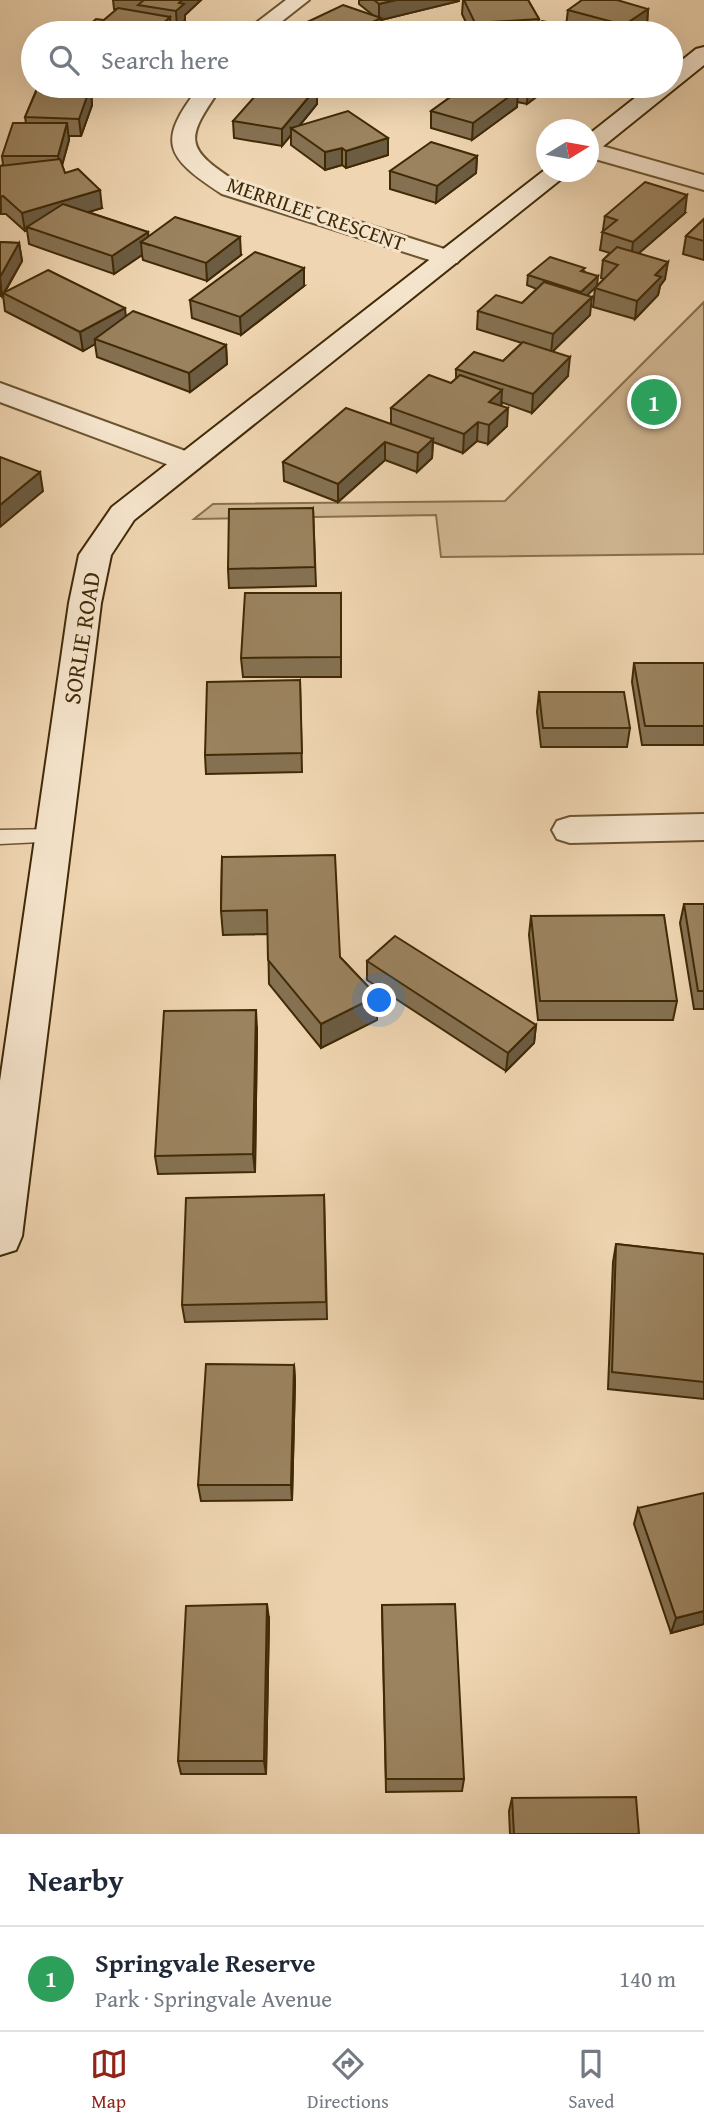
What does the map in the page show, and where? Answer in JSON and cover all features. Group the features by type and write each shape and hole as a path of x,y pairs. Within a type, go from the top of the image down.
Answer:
{"street":[{"path":"270,21 299,0"},
{"path":"683,71 704,54"},
{"name":"MERRILEE CRESCENT","path":"201,98 187,115 180,135 187,158 210,176 231,189 448,258"},
{"path":"599,140 649,98"},
{"path":"599,151 704,183"},
{"name":"SORLIE ROAD","path":"0,1236 85,603 95,555 123,514 545,182"},
{"path":"0,392 188,462"},
{"path":"570,830 704,827"}],"lane":[{"path":"0,837 54,836"}],"shaded area":[{"path":"704,302 704,554 441,557 436,515 194,519 213,504 505,501"}],"building":[{"path":"144,0 182,0 179,3 184,4 176,11 138,5"},
{"path":"374,0 396,0 379,4"},
{"path":"464,0 528,0 539,19 507,21 474,21"},
{"path":"582,0 617,0 648,9 630,21 609,21 568,10"},
{"path":"343,5 381,18 375,21 309,21"},
{"path":"118,8 170,17 166,21 94,21 104,20"},
{"path":"33,98 86,98 79,119 25,117"},
{"path":"253,98 308,98 282,129 233,121"},
{"path":"449,98 507,98 473,123 431,111"},
{"path":"348,111 388,138 346,151 342,148 325,152 291,128"},
{"path":"13,123 67,123 58,156 2,156"},
{"path":"431,142 477,156 437,186 390,171"},
{"path":"60,159 65,173 78,169 100,190 22,213 3,196 0,197 0,166"},
{"path":"645,182 687,195 633,242 602,232 617,220 605,216"},
{"path":"63,204 148,232 112,256 27,227"},
{"path":"175,217 240,237 206,263 141,242"},
{"path":"704,219 704,241 686,236"},
{"path":"0,242 19,243 0,277"},
{"path":"617,247 668,262 655,275 661,277 637,301 595,288 618,265 603,260"},
{"path":"255,252 304,268 240,317 190,300"},
{"path":"550,257 585,268 581,271 598,276 581,292 528,275"},
{"path":"48,270 125,308 80,332 3,293"},
{"path":"544,282 592,297 553,334 478,311 496,295 522,303"},
{"path":"133,311 226,345 189,373 95,339"},
{"path":"523,342 570,357 533,394 456,369 474,352 503,361"},
{"path":"429,375 451,383 460,375 502,390 489,402 508,408 489,425 478,422 464,434 391,408"},
{"path":"346,408 433,439 418,453 385,442 338,484 283,462"},
{"path":"0,457 40,472 0,505"},
{"path":"313,508 315,567 228,569 229,509"},
{"path":"245,593 341,593 341,657 241,658"},
{"path":"634,663 704,663 704,726 645,726"},
{"path":"300,680 302,753 205,755 207,682"},
{"path":"539,692 624,692 630,728 543,728"},
{"path":"335,855 340,957 377,996 321,1024 268,960 267,910 221,911 222,857"},
{"path":"684,904 704,904 704,991 698,991"},
{"path":"664,915 677,1001 540,1001 531,916"},
{"path":"395,936 536,1025 508,1053 367,961"},
{"path":"256,1010 253,1154 155,1156 164,1011"},
{"path":"324,1195 326,1302 182,1305 186,1198"},
{"path":"616,1244 704,1254 704,1382 612,1372"},
{"path":"206,1364 294,1365 291,1485 198,1485"},
{"path":"704,1493 704,1611 676,1618 638,1508"},
{"path":"267,1604 264,1761 178,1761 186,1606"},
{"path":"455,1604 464,1779 386,1779 382,1605"},
{"path":"636,1797 639,1834 514,1834 512,1798"}],"place":[{"name":"Springvale Reserve","path":"654,402"}]}
